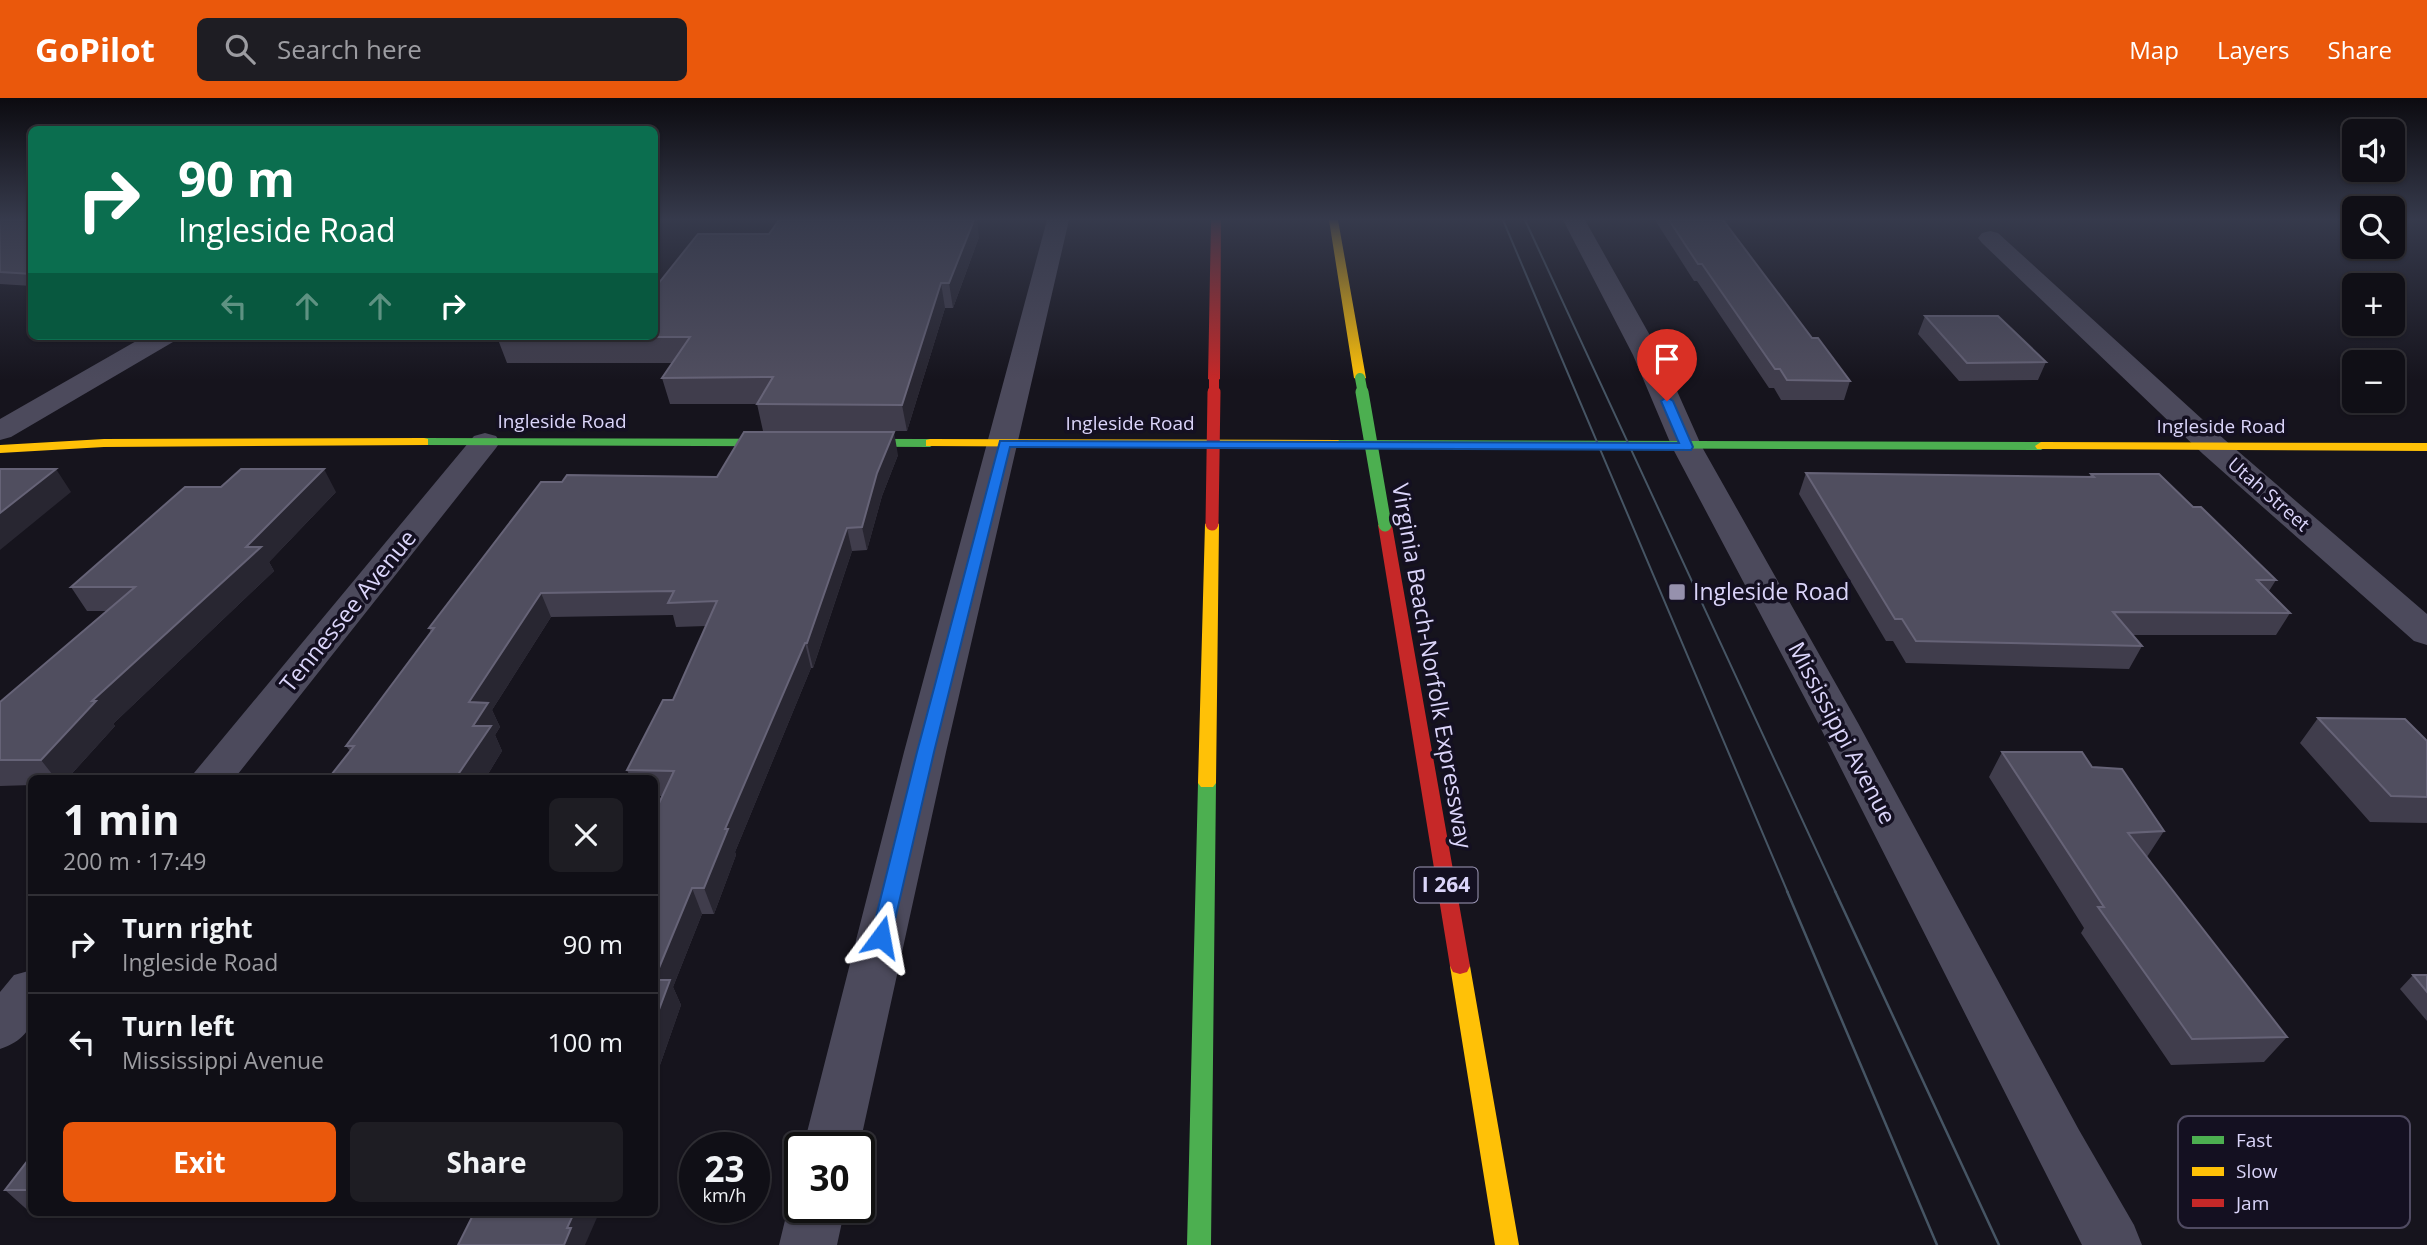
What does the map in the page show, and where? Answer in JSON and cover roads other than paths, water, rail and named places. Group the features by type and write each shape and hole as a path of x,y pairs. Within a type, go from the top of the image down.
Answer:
{"main road":[{"path":"1199,1245 1215,274"},
{"name":"Virginia Beach-Norfolk Expressway","path":"1342,274 1507,1245"},
{"name":"Ingleside Road","path":"0,449 104,443 485,442 2427,447"}],"street":[{"path":"835,1132 925,752 1045,274"},
{"name":"Mississippi Avenue","path":"1603,274 1647,355 1687,447 1844,735 2059,1148 2113,1245"},
{"name":"Utah Street","path":"2027,274 2214,447 2427,633"},
{"path":"0,431 157,340"},
{"name":"Tennessee Avenue","path":"213,775 485,442"},
{"path":"0,1027 28,995"},
{"path":"808,1245 813,1223"}],"tram line":[{"path":"1526,274 1788,893"},
{"path":"1550,274 1836,893"},
{"path":"1787,891 1937,1245"},
{"path":"1835,891 1999,1245"}],"place":[{"name":"Ingleside Road","path":"1677,592"}]}
